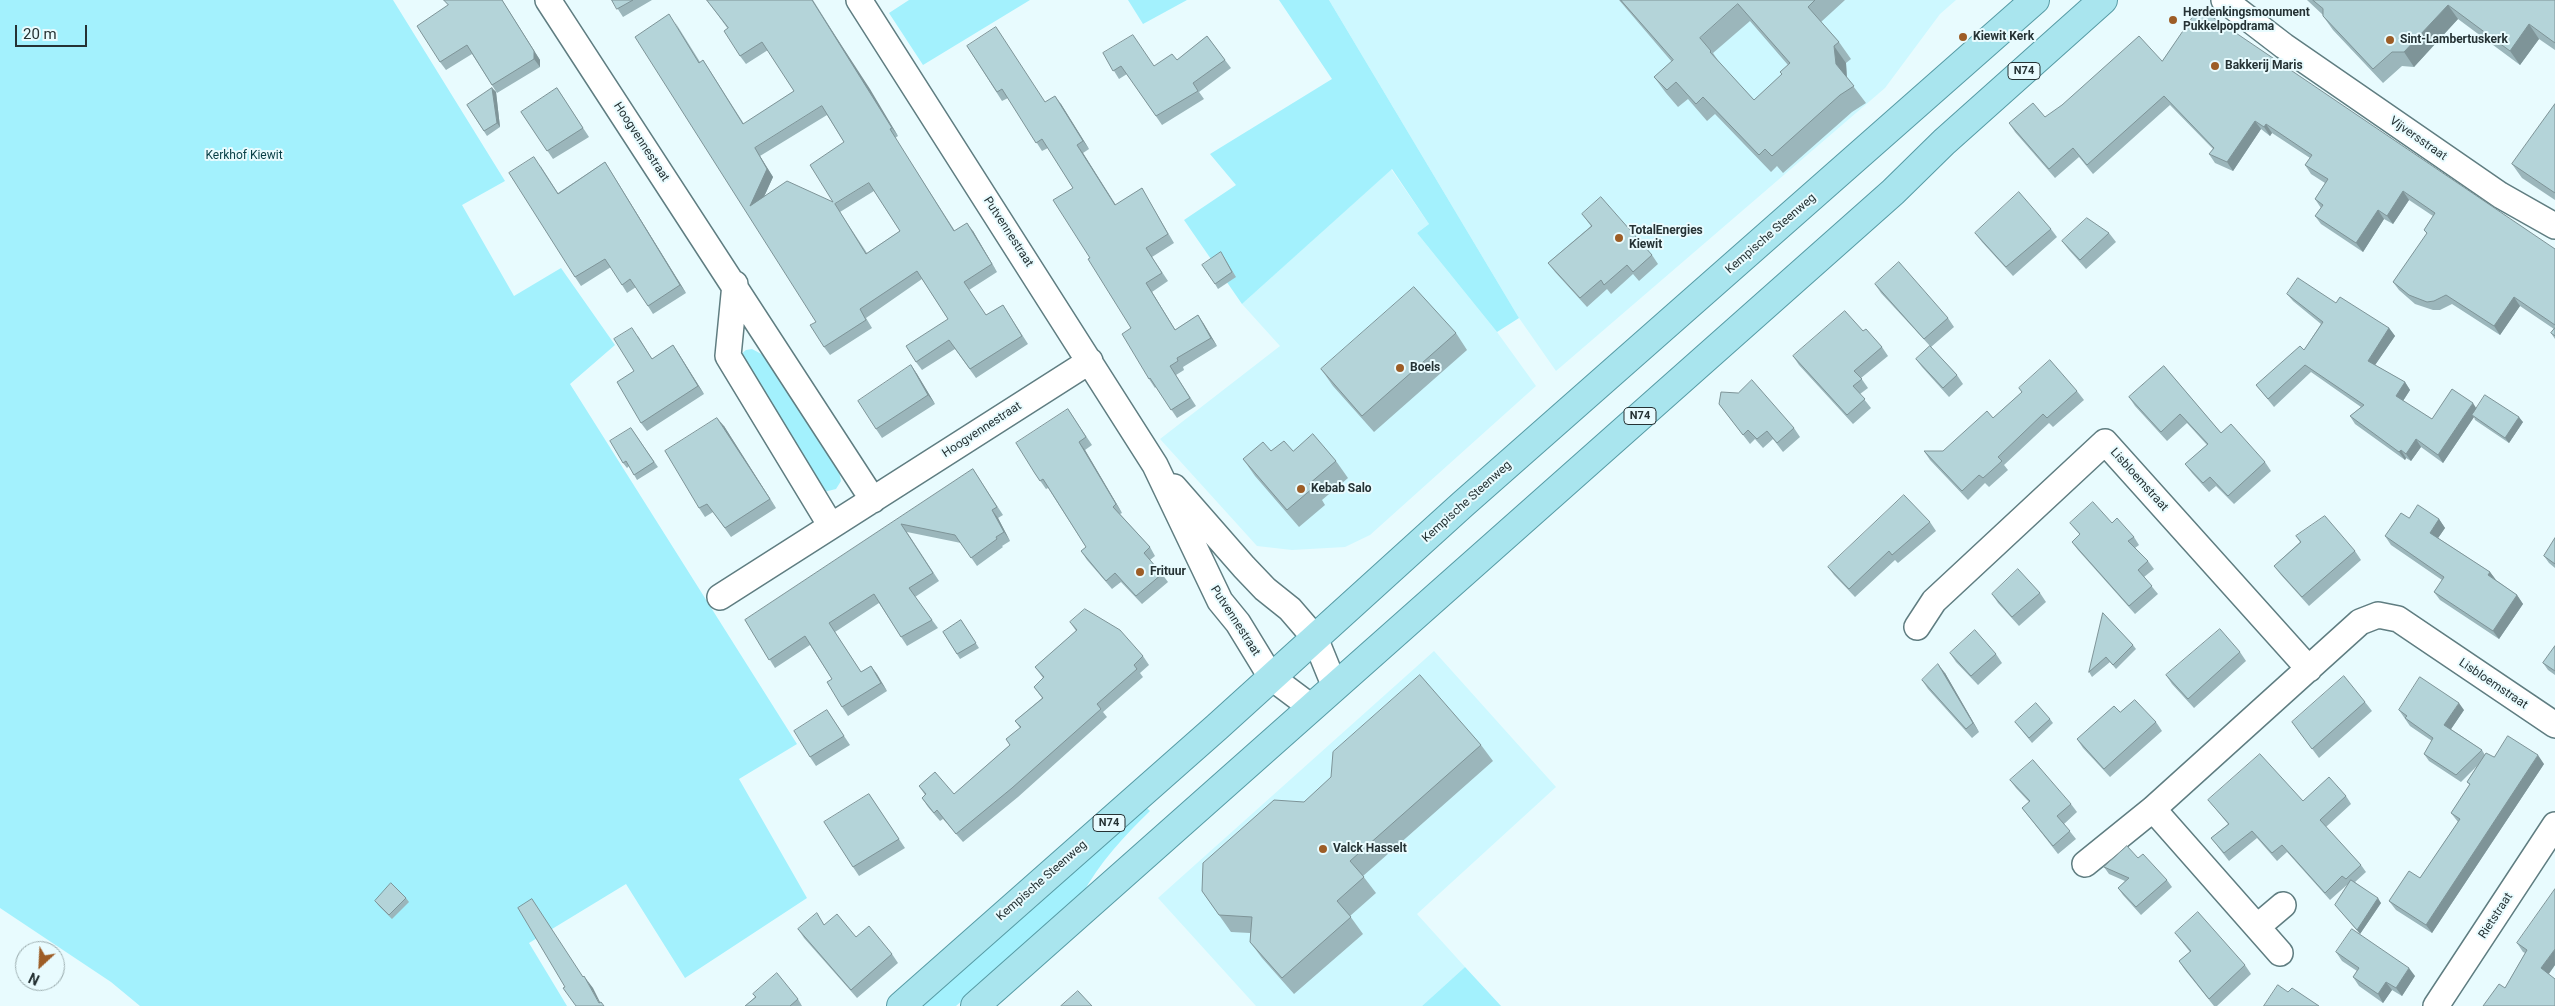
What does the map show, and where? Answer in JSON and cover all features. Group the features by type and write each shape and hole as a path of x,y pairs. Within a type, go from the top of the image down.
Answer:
{"main road":[{"name":"Kempische Steenweg","path":"901,1006 1464,504 2036,0"},
{"name":"N74","path":"976,1006 1893,192 1944,142 2103,0"}],"street":[{"name":"Hoogvennestraat","path":"548,0 735,284 873,500"},
{"name":"Putvennestraat","path":"859,0 1090,360 1155,465 1220,602 1238,623 1271,677 1311,707"},
{"name":"Vijversstraat","path":"2224,0 2284,46 2500,195 2555,226"},
{"name":"Vijversstraat","path":"2254,0 2284,46"},
{"path":"735,284 728,356 831,526"},
{"name":"Hoogvennestraat","path":"720,597 1090,360"},
{"name":"Lisbloemstraat","path":"1917,627 1934,601 2105,442 2309,669"},
{"name":"Putvennestraat","path":"1155,465 1244,567 1265,589 1290,609 1315,638 1335,687"},
{"name":"Lisbloemstraat","path":"2085,864 2154,809 2360,622 2378,615 2398,619 2555,726"},
{"path":"2154,809 2280,953"},
{"name":"Rietstraat","path":"2436,1006 2555,825"},
{"path":"2257,926 2283,905"}],"shaded area":[{"path":"1329,0 1956,0 1940,14 1885,88 1556,371 1519,318"},
{"path":"1391,169 1429,224 1417,233 1497,332 1536,386 1370,535 1345,547 1292,550 1257,546 1160,439 1280,346 1242,304"},
{"path":"1434,651 1556,787 1417,914 1465,967 1422,1006 1256,1006 1158,898"}],"green space":[{"name":"Kerkhof Kiewit","path":"0,0 393,0 505,181 462,205 514,296 561,268 615,345 570,384 797,744 739,779 807,898 685,978 626,884 529,943 567,1006 140,1006 111,982 65,951 65,941 50,941 0,908"},
{"path":"909,0 1030,0 923,65 889,13"},
{"path":"1128,0 1187,0 1143,24"},
{"path":"1279,0 1329,0 1519,318 1497,332 1417,233 1429,224 1392,169 1242,304 1184,220 1236,185 1210,154 1332,79"},
{"path":"752,349 765,356 839,471 841,481 836,489 824,492 740,355 746,350"},
{"path":"1145,806 1150,811 1113,850 1096,872 1082,895 956,1006 917,1006"},
{"path":"1465,967 1501,1006 1422,1006"}],"building":[{"path":"444,0 502,0 534,51 534,59 492,85 467,45 440,62 417,26 448,5"},
{"path":"612,0 633,0 617,9"},
{"path":"707,0 812,0 954,231 967,223 992,264 964,282 986,315 1003,305 1022,336 970,369 949,340 916,362 906,346 948,319 917,271 860,309 866,320 824,347 810,325 816,322 635,37 669,14 699,63 703,60 743,124 794,91 762,42 740,56 724,31 728,28","holes":["822,106 844,142 810,165 833,202 787,181 750,206 767,169 755,148","869,183 900,231 866,254 835,204"]},
{"path":"1621,0 1815,0 1808,7 1839,42 1834,46 1836,64 1854,86 1840,95 1772,156 1765,149 1759,155 1703,97 1696,104 1676,82 1667,90 1654,77 1673,60","holes":["1738,4 1790,63 1780,72 1782,74 1754,100 1710,52 1700,38"]},
{"path":"2313,0 2555,0 2555,43 2529,24 2510,51 2448,5 2404,52 2392,52 2373,69 2323,16 2323,9"},
{"path":"2199,8 2555,249 2555,325 2514,297 2494,326 2446,295 2427,302 2409,295 2393,282 2427,233 2424,230 2435,213 2403,191 2387,216 2378,210 2356,243 2315,216 2323,205 2315,199 2328,179 2305,165 2312,155 2266,124 2264,127 2255,121 2227,162 2209,154 2214,148 2164,96 2087,165 2073,148 2049,169 2009,123 2033,103 2045,117 2062,105 2139,36 2162,61"},
{"path":"996,27 1045,102 1055,96 1083,141 1077,145 1115,205 1142,188 1168,234 1146,248 1162,273 1146,283 1175,330 1198,315 1211,338 1177,358 1178,361 1170,366 1190,398 1171,410 1149,379 1122,334 1131,328 1053,200 1073,188 1042,139 1036,143 1002,89 997,92 967,46"},
{"path":"1133,35 1154,66 1172,54 1177,60 1207,36 1225,60 1193,83 1198,91 1156,116 1121,66 1113,71 1103,53"},
{"path":"492,88 497,123 484,131 467,105"},
{"path":"557,88 583,128 547,151 521,112"},
{"path":"2555,104 2555,193 2512,164"},
{"path":"534,157 558,194 605,162 680,285 648,306 630,279 622,285 605,259 575,277 509,173"},
{"path":"2019,192 2051,229 2006,267 1975,233"},
{"path":"1601,197 1652,255 1633,272 1627,265 1604,285 1601,280 1580,298 1548,263 1592,226 1582,214"},
{"path":"2087,218 2109,233 2080,260 2062,241"},
{"path":"1221,252 1232,272 1215,284 1202,265"},
{"path":"1899,262 1948,318 1924,339 1875,284"},
{"path":"2298,278 2336,303 2340,297 2389,328 2368,361 2405,382 2396,396 2432,419 2452,389 2473,403 2438,455 2416,439 2406,454 2401,450 2399,452 2350,416 2364,405 2305,365 2268,399 2256,385 2300,346 2304,350 2323,322 2287,294"},
{"name":"Boels","path":"1414,287 1456,333 1362,416 1321,369"},
{"path":"1845,311 1863,331 1866,329 1882,347 1854,371 1862,379 1853,386 1865,399 1847,415 1793,356"},
{"path":"632,328 652,359 673,345 698,386 641,423 617,382 634,371 614,339"},
{"path":"2555,328 2555,336 2551,333"},
{"path":"1930,346 1957,375 1943,388 1916,359"},
{"path":"2050,360 2077,391 2047,418 2043,414 1998,457 2002,461 1983,478 1979,475 1962,491 1924,451 1943,451 1987,411 1993,418 2022,392 2019,388"},
{"path":"911,365 928,395 876,429 858,401"},
{"path":"2164,366 2221,433 2231,424 2265,462 2228,496 2210,477 2203,483 2185,464 2208,444 2180,414 2161,432 2129,397"},
{"path":"1752,380 1794,428 1777,443 1767,431 1757,439 1748,430 1743,435 1719,404 1721,392 1738,393"},
{"path":"2485,395 2519,417 2505,438 2472,415"},
{"path":"1068,409 1086,437 1079,442 1116,504 1113,507 1150,547 1144,553 1162,574 1136,596 1115,573 1106,581 1081,551 1086,547 1043,479 1040,481 1016,443"},
{"path":"717,418 770,499 725,528 707,504 699,508 665,451"},
{"path":"631,428 654,462 634,475 626,461 623,463 610,441"},
{"path":"1313,434 1336,461 1309,484 1313,488 1287,510 1243,459 1263,442 1271,451 1284,441 1293,451"},
{"path":"973,469 997,507 992,510 1004,532 996,537 997,539 971,558 955,535 901,524 933,573 909,588 932,620 901,637 874,594 829,623 861,672 871,666 881,683 842,707 827,682 832,679 805,636 769,660 745,620"},
{"path":"1904,495 1930,522 1892,555 1889,551 1849,589 1828,567"},
{"path":"2093,502 2112,523 2117,518 2134,537 2128,541 2148,561 2138,570 2152,586 2129,606 2072,542 2080,534 2070,523"},
{"path":"2418,505 2439,519 2430,533 2490,572 2488,575 2517,595 2493,631 2434,592 2444,577 2385,536 2401,513 2409,518"},
{"path":"2325,516 2355,551 2302,597 2274,566 2301,542 2296,536"},
{"path":"2555,538 2555,564 2544,556"},
{"path":"2018,569 2040,593 2012,617 1992,594"},
{"path":"1085,609 1120,630 1143,656 1134,665 1137,669 1097,704 1101,709 1012,788 956,834 937,810 934,813 922,798 926,794 919,786 935,772 954,794 1010,745 1006,739 1021,727 1015,721 1043,698 1034,687 1044,677 1035,667 1077,630 1070,622"},
{"path":"2103,613 2133,645 2113,665 2106,657 2089,672"},
{"path":"961,620 976,643 957,654 943,632"},
{"path":"2220,629 2240,652 2188,699 2166,675"},
{"path":"1975,630 1996,654 1971,676 1950,653"},
{"path":"2555,646 2555,671 2543,663"},
{"path":"1938,664 1973,723 1966,729 1922,680"},
{"name":"Valck Hasselt","path":"1420,675 1481,745 1350,861 1364,877 1337,901 1351,917 1282,978 1250,942 1252,917 1219,915 1202,891 1203,863 1274,800 1304,802 1331,777 1333,752"},
{"path":"2344,676 2365,702 2312,749 2292,722"},
{"path":"2420,677 2459,703 2444,725 2482,750 2456,775 2424,754 2433,738 2405,718 2407,716 2399,710"},
{"path":"2135,700 2156,722 2104,769 2077,739 2114,706 2120,712"},
{"path":"2036,703 2050,719 2029,738 2015,722"},
{"path":"827,710 844,736 810,757 794,731"},
{"path":"2508,736 2538,755 2426,925 2389,901 2409,871 2420,878 2460,819 2451,813 2470,784 2467,782 2486,753 2494,757"},
{"path":"2260,754 2303,801 2329,777 2346,796 2320,820 2361,865 2346,879 2342,876 2325,893 2282,845 2272,853 2252,831 2224,853 2211,838 2229,824 2208,800"},
{"path":"2033,760 2071,804 2057,816 2070,831 2053,846 2022,808 2030,801 2010,780"},
{"path":"869,794 899,839 853,867 824,822"},
{"path":"2127,846 2138,858 2143,854 2167,880 2136,907 2118,888 2129,878 2104,867"},
{"path":"2351,880 2378,898 2357,930 2335,905"},
{"path":"391,883 406,898 389,915 375,901"},
{"path":"2555,889 2555,949 2541,968 2555,979 2555,1006 2483,1006 2499,984 2505,988 2527,950 2517,943"},
{"path":"532,899 584,976 599,1003 601,1002 604,1006 576,1006 563,988 565,987 518,908"},
{"path":"2198,912 2245,965 2209,999 2179,961 2191,951 2175,933"},
{"path":"817,913 824,925 837,914 856,937 869,926 892,954 851,990 798,929"},
{"path":"2352,929 2409,968 2396,988 2386,982 2378,994 2353,977 2359,968 2336,952"},
{"path":"777,973 798,999 790,1006 745,1006 756,997 753,994"},
{"path":"2278,985 2288,992 2292,988 2319,1006 2264,1006"},
{"path":"1078,991 1092,1006 1061,1006"}],"place":[{"name":"Herdenkingsmonument Pukkelpopdrama","path":"2173,20"},
{"name":"Kiewit Kerk","path":"1963,37"},
{"name":"Sint-Lambertuskerk","path":"2390,40"},
{"name":"Bakkerij Maris","path":"2215,66"},
{"name":"TotalEnergies Kiewit","path":"1619,238"},
{"name":"Boels","path":"1400,368"},
{"name":"Kebab Salo","path":"1301,489"},
{"name":"Frituur","path":"1140,572"},
{"name":"Valck Hasselt","path":"1323,849"}]}
